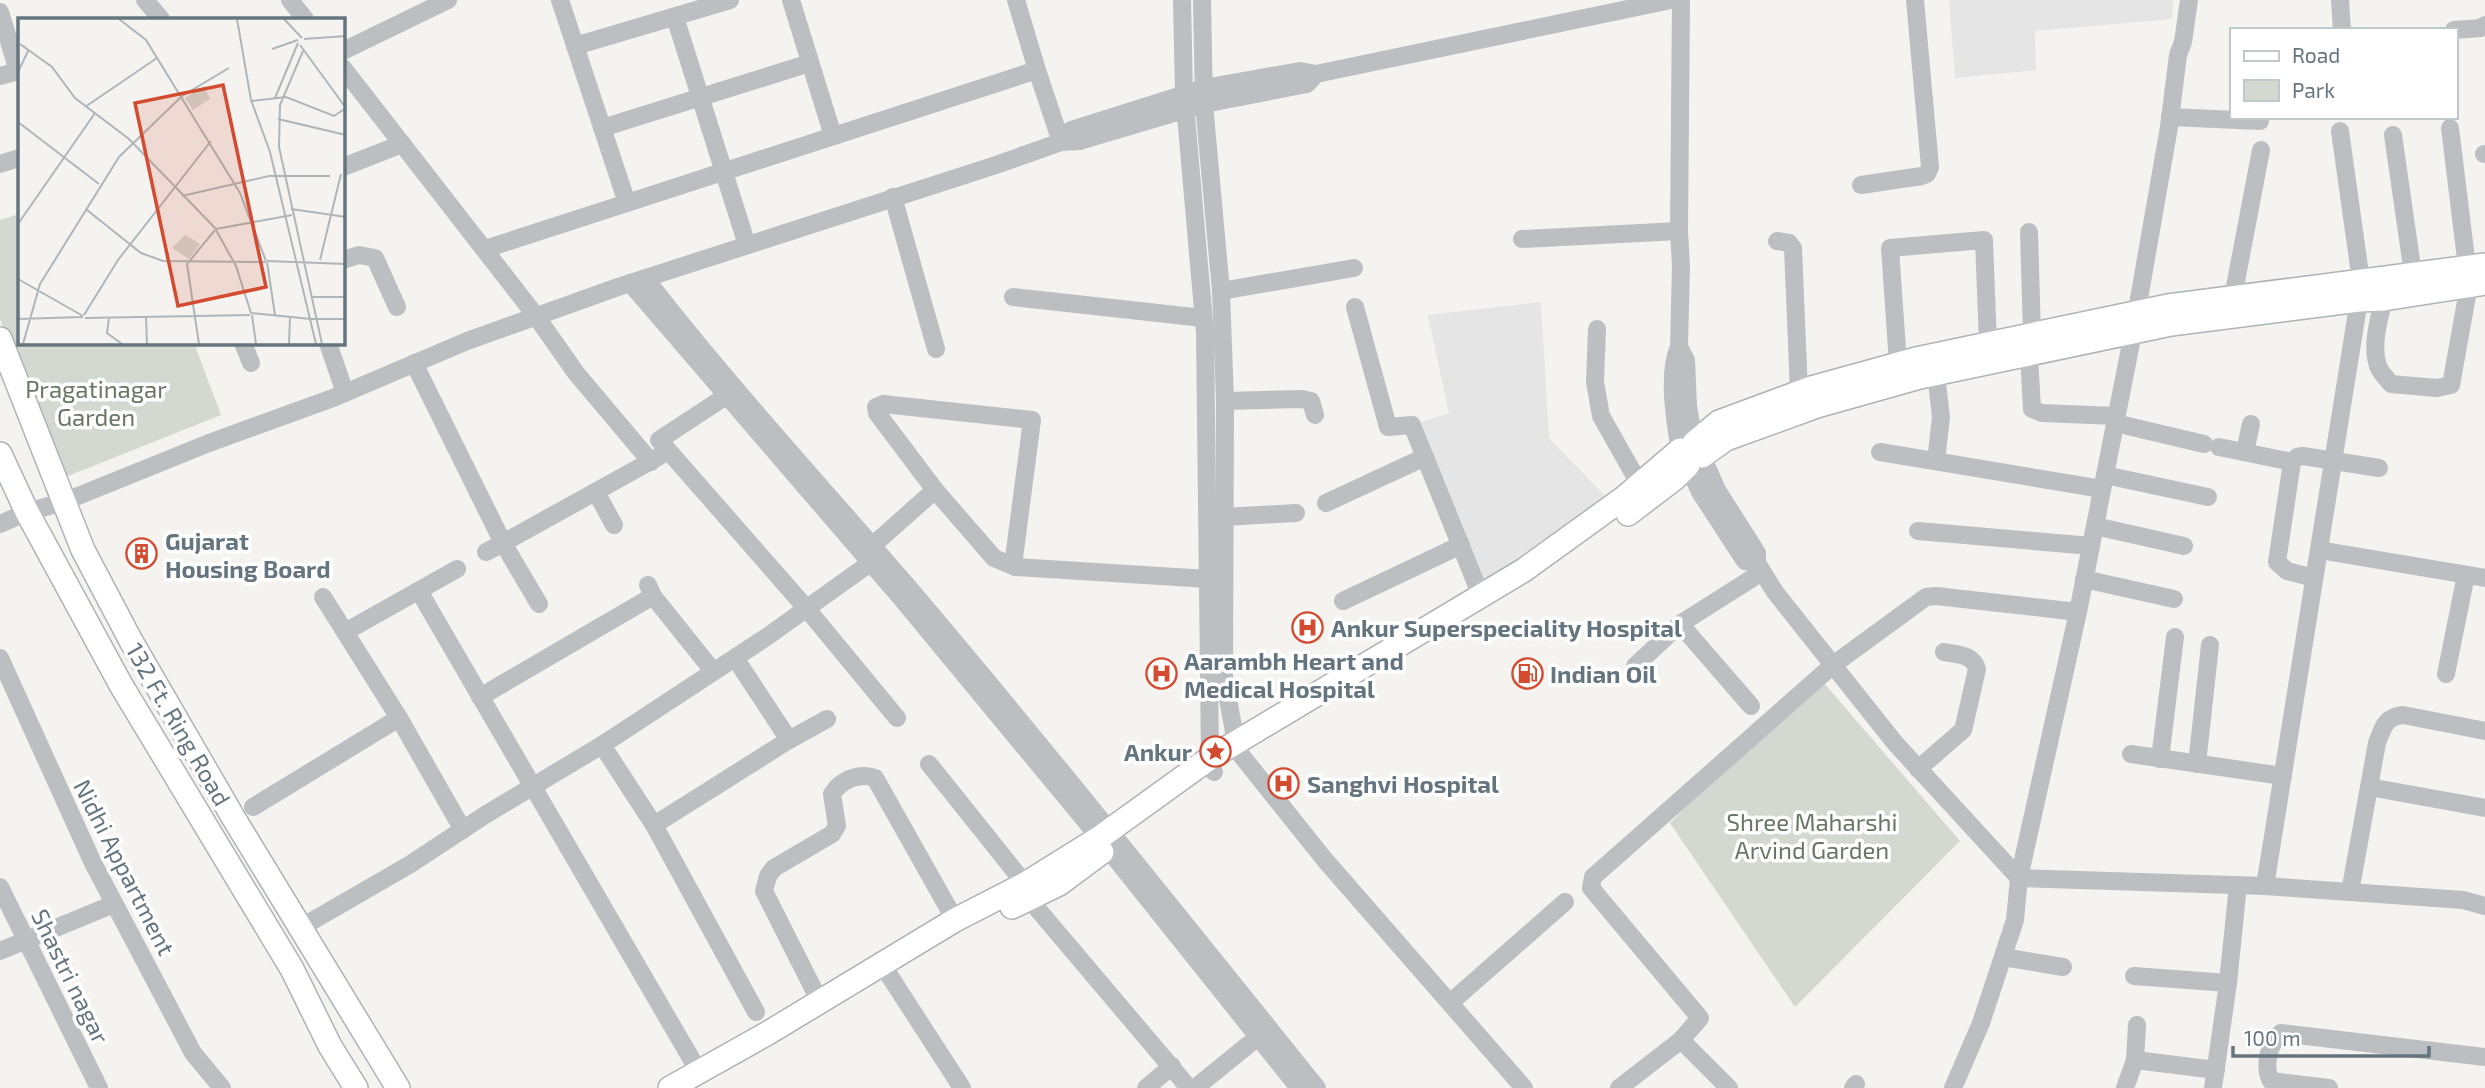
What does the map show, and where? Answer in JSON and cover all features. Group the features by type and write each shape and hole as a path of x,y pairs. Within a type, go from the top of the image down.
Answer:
{"main road":[{"path":"670,1088 698,1080 889,975 1027,891 1109,839 1212,765 1524,570 1640,485 1691,453 1817,406 2031,345 2134,323 2171,324 2360,290 2413,274 2476,275"},
{"path":"2134,323 2168,306 2233,297 2360,290 2384,299 2476,275"},
{"name":"132 Ft. Ring Road","path":"0,339 83,550 131,641 336,989 358,1019 398,1088"},
{"path":"1238,749 1531,581 1674,479 1691,453 1719,422 1799,392 1898,364 1988,344 2031,345"},
{"name":"132 Ft. Ring Road","path":"0,454 27,512 121,685 292,970 330,1046 356,1088"},
{"path":"698,1080 819,1000 955,920 1027,891"}],"street":[{"path":"145,0 159,18"},
{"path":"290,0 304,18"},
{"path":"345,50 446,0"},
{"path":"560,0 627,203"},
{"path":"575,46 730,0"},
{"path":"791,0 833,136"},
{"path":"1016,0 1061,142"},
{"path":"1182,0 1184,101 1203,318 1207,401 1212,765"},
{"path":"1202,0 1204,96 1221,291 1225,401 1224,677 1238,749 1325,860 1524,1088"},
{"path":"0,524 345,393 414,363 637,280 1061,142 1079,141 1184,101 1300,71 1316,74 1671,0"},
{"path":"1681,0 1679,347 1686,360 1691,453 1757,553 1759,567 1775,592 1895,743 2019,878 2265,886 2462,900 2485,906"},
{"path":"1861,186 1922,176 1927,174 1930,167 1915,0"},
{"path":"2178,55 2174,41 2179,0"},
{"path":"1953,1088 1980,1023 2015,920 2019,878 2078,612 2116,419 2189,0"},
{"path":"2340,0 2342,28"},
{"path":"0,12 18,68"},
{"path":"675,17 747,245"},
{"path":"2457,30 2481,28 2485,25"},
{"path":"602,128 810,63"},
{"path":"485,249 1038,70"},
{"path":"0,76 18,71"},
{"path":"345,71 537,316 576,373 651,461"},
{"path":"2170,117 2260,121"},
{"path":"2384,299 2378,324 2378,368 2391,384 2437,388 2451,385 2476,275 2450,128"},
{"path":"2265,886 2360,290 2340,131"},
{"path":"2393,135 2413,274"},
{"path":"345,166 402,144"},
{"path":"2233,297 2261,150"},
{"path":"0,164 18,158"},
{"path":"893,197 936,349"},
{"path":"1522,239 1679,231"},
{"path":"2029,232 2032,409 2042,413 2116,419 2212,446 2292,462"},
{"path":"1898,364 1890,248 1984,240 1988,344"},
{"path":"1777,241 1789,243 1793,248 1799,392"},
{"path":"345,259 359,255 375,258 397,307"},
{"path":"1221,291 1354,268"},
{"path":"637,280 726,396 874,555"},
{"path":"637,280 682,326 1317,1088"},
{"path":"1013,297 1203,318"},
{"path":"1355,307 1388,427 1412,425 1481,596"},
{"path":"1597,329 1595,382 1601,416 1640,485"},
{"path":"244,345 251,363"},
{"path":"329,345 345,393"},
{"path":"414,363 503,543 539,604"},
{"path":"1936,374 1941,417 1936,461"},
{"path":"726,396 659,440 807,609 897,718"},
{"path":"1225,401 1302,399 1311,401 1315,415"},
{"path":"1013,566 1032,420 883,404 876,407 877,413 935,490 994,558 1013,566 1208,579"},
{"path":"2245,453 2251,424"},
{"path":"486,552 670,452"},
{"path":"1880,452 2208,497"},
{"path":"2314,578 2287,571 2277,562 2292,462 2303,456 2379,468"},
{"path":"1326,503 1425,457"},
{"path":"300,928 409,865 602,745 807,609 874,555 935,490"},
{"path":"596,492 614,525"},
{"path":"1224,517 1296,513"},
{"path":"2095,526 2184,546"},
{"path":"1918,531 2091,546"},
{"path":"1343,601 1461,545"},
{"path":"2319,550 2485,578"},
{"path":"1635,666 1680,624 1759,567"},
{"path":"345,632 457,569"},
{"path":"2446,674 2466,575"},
{"path":"2084,579 2174,599"},
{"path":"480,697 650,590 713,671"},
{"path":"419,592 698,1080"},
{"path":"323,597 399,718 463,830"},
{"path":"1619,1088 1681,1040 1700,1018 1591,888 1593,877 1833,665 1926,597 2078,612"},
{"path":"1680,624 1751,706"},
{"path":"2160,759 2175,637"},
{"path":"2197,764 2210,645"},
{"path":"1919,769 1963,730 1977,669 1972,659 1944,652"},
{"name":"Nidhi Appartment","path":"0,658 114,904 193,1053 222,1088"},
{"path":"741,667 789,740"},
{"path":"2350,892 2377,743 2385,722 2393,716 2403,715 2485,731"},
{"path":"253,807 399,718"},
{"path":"654,825 827,719"},
{"path":"602,745 654,825 757,1012"},
{"path":"2131,754 2283,776"},
{"path":"929,764 1027,891 1189,1088"},
{"path":"819,1000 764,891 768,876 774,868 832,834 837,826 832,794 834,789 855,776 875,778 955,920"},
{"path":"2370,787 2485,808"},
{"path":"1109,839 1299,1088"},
{"path":"2135,1060 2214,1079 2228,983 2238,885"},
{"name":"Shastri nagar","path":"0,887 99,1088"},
{"path":"2462,900 2485,895"},
{"path":"1451,1002 1565,902"},
{"path":"0,951 114,904"},
{"path":"2003,957 2063,967"},
{"path":"889,975 962,1088"},
{"path":"2134,976 2228,983"},
{"path":"2125,1088 2135,1060 2137,1025"},
{"path":"2329,1088 2271,1081 2268,1077 2269,1055 2273,1040 2281,1032 2485,1057"},
{"path":"1195,1088 1258,1037"},
{"path":"1681,1040 1729,1088"},
{"path":"1146,1088 1172,1066"}],"shaded area":[{"path":"1949,0 2173,0 2172,19 2035,31 2036,70 1955,78"},
{"path":"1541,302 1549,438 1610,501 1485,587 1421,422 1449,413 1428,315"}],"green space":[{"name":"Pragatinagar Garden","path":"18,214 18,345 195,345 221,415 63,478 0,319 0,220"},
{"name":"Shree Maharshi Arvind Garden","path":"1817,675 1960,841 1795,1007 1670,823"}],"place":[{"name":"Gujarat Housing Board","path":"142,554"},
{"name":"Ankur Superspeciality Hospital","path":"1308,627"},
{"name":"Indian Oil","path":"1527,673"},
{"name":"Aarambh Heart and Medical Hospital","path":"1161,674"},
{"name":"Ankur","path":"1215,751"},
{"name":"Sanghvi Hospital","path":"1284,783"}]}
